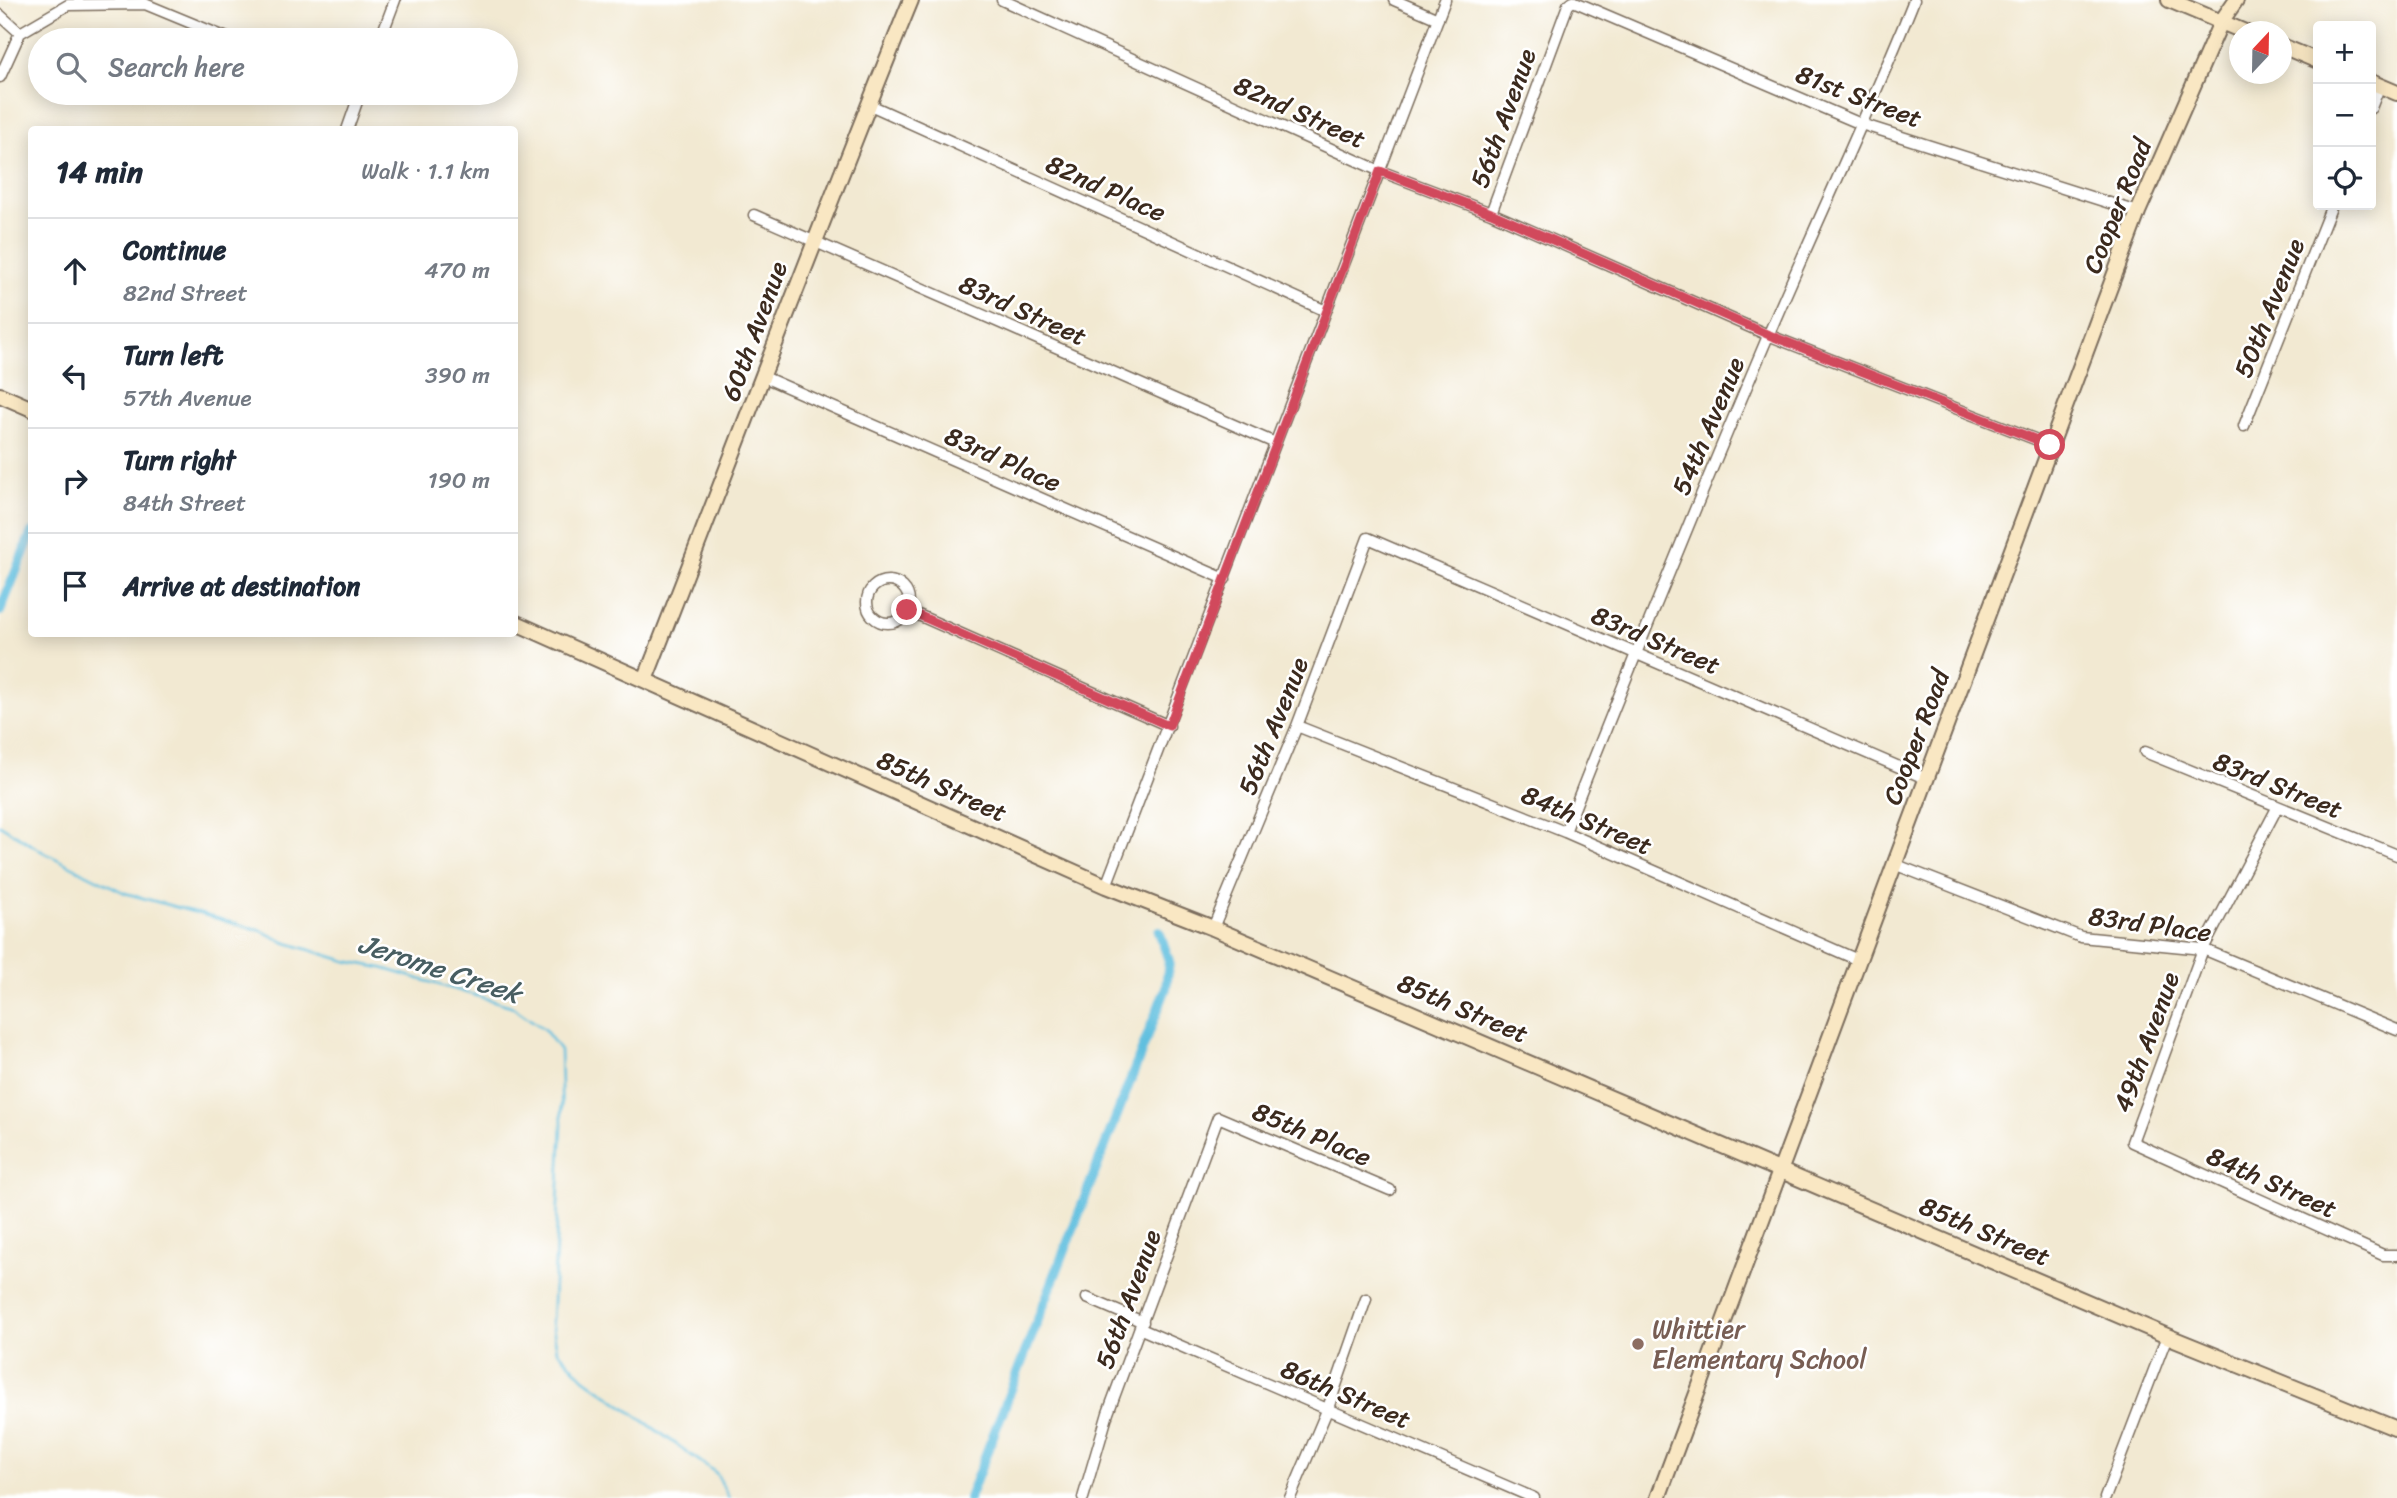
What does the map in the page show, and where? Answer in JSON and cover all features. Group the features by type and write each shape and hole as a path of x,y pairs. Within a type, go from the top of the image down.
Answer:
{"street":[{"path":"384,28 395,0"},
{"name":"60th Avenue","path":"645,680 764,377 813,241 911,0"},
{"name":"82nd Street","path":"1002,0 1380,171 1491,213 1769,335 2050,445"},
{"path":"1394,0 1438,19"},
{"path":"1106,886 1445,0"},
{"name":"54th Avenue","path":"1565,832 1635,654 1914,0"},
{"path":"2169,0 2229,25"},
{"name":"Cooper Road","path":"1660,1497 1779,1169 2138,212 2221,22 2236,0"},
{"name":"81st Street","path":"1573,1 1861,124 2138,212"},
{"name":"56th Avenue","path":"1491,213 1568,5 1573,1"},
{"path":"29,28 68,5 146,2 205,28"},
{"path":"0,15 20,33"},
{"path":"0,77 20,33 28,28"},
{"path":"2292,50 2313,59"},
{"path":"2376,83 2397,93"},
{"name":"82nd Place","path":"868,104 1326,311"},
{"path":"348,126 355,105"},
{"name":"50th Avenue","path":"2244,426 2330,210"},
{"name":"83rd Street","path":"754,215 1275,443"},
{"name":"83rd Place","path":"764,377 1225,579"},
{"path":"0,395 28,407"},
{"name":"56th Avenue","path":"1213,928 1297,726 1368,538"},
{"name":"83rd Street","path":"1368,538 1927,779"},
{"path":"895,583 908,597 907,610 898,621 884,623 872,616 868,596 876,585 895,583"},
{"path":"907,610 1169,726"},
{"name":"85th Street","path":"518,624 1106,886 1213,928 2167,1336 2397,1429"},
{"name":"84th Street","path":"1297,726 1565,832 1858,960"},
{"name":"83rd Street","path":"2145,752 2397,855"},
{"name":"49th Avenue","path":"2132,1142 2203,948 2277,808"},
{"name":"83rd Place","path":"1894,864 2081,937 2203,948 2397,1030"},
{"name":"56th Avenue","path":"1083,1498 1108,1413 1218,1117"},
{"name":"85th Place","path":"1218,1117 1390,1190"},
{"name":"84th Street","path":"2132,1142 2383,1255 2397,1255"},
{"name":"86th Street","path":"1087,1298 1142,1325 1534,1498"},
{"path":"1290,1498 1328,1408 1366,1299"},
{"path":"2105,1498 2167,1336"}],"waterway":[{"path":"0,611 28,542"},
{"name":"Jerome Creek","path":"0,825 43,852 125,893 262,931 284,942 346,961 382,968 511,1006 544,1029 560,1050 562,1125 552,1322 557,1350 584,1378 716,1473 729,1498"},
{"path":"969,1498 1166,988 1169,961 1159,931"}],"place":[{"name":"Whittier Elementary School","path":"1638,1344"}],"route":[{"path":"907,610 1169,726 1380,171 1491,213 1769,335 2050,445"}]}
